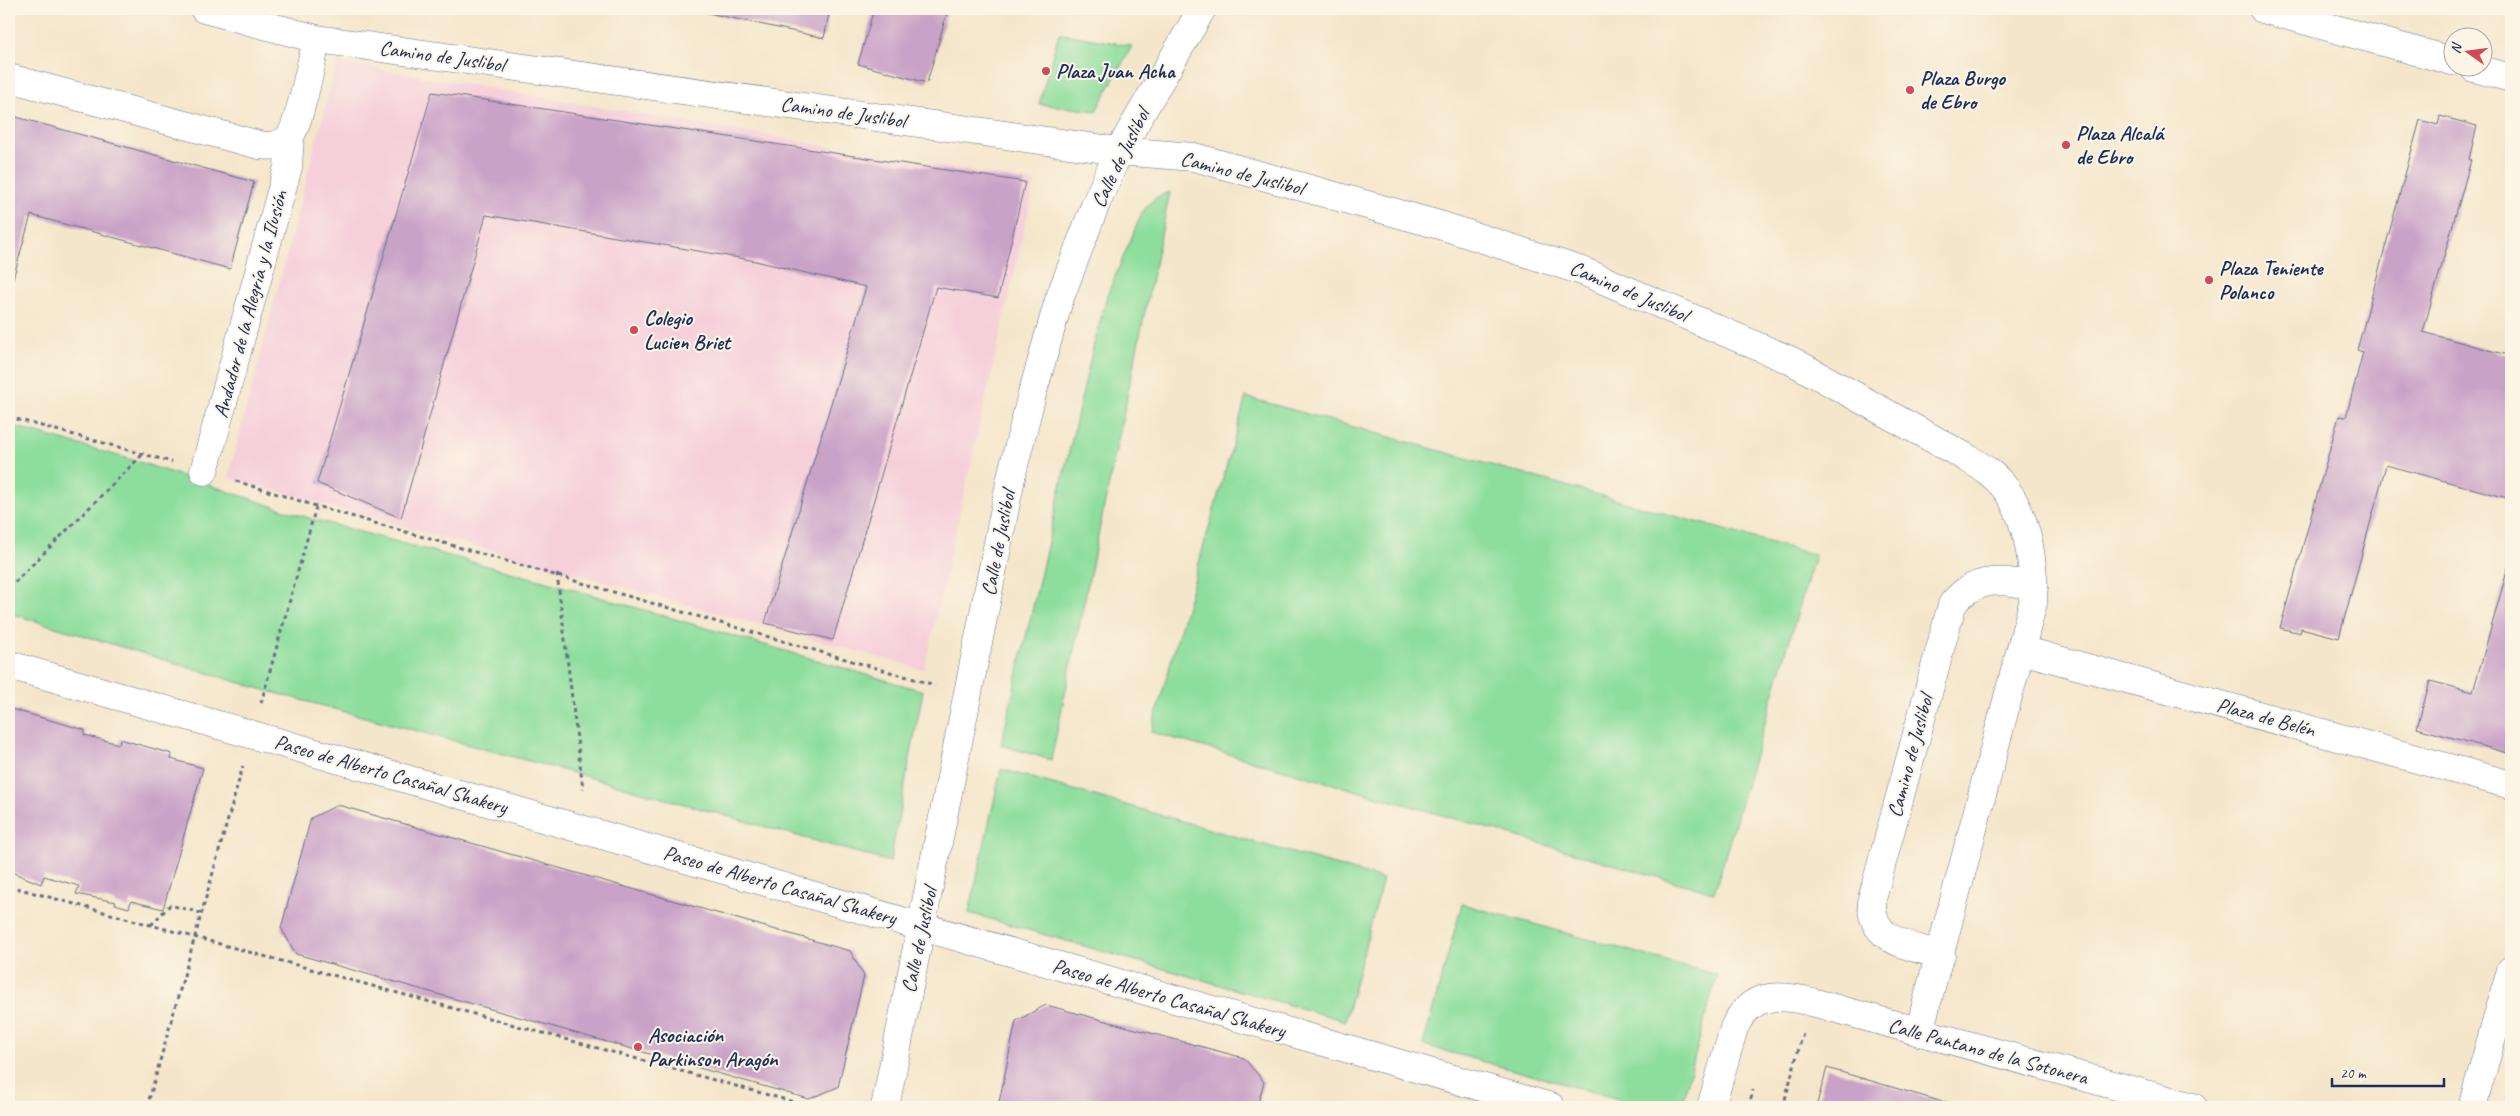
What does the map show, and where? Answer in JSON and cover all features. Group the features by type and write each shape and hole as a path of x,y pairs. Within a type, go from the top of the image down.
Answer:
{"street":[{"name":"Camino de Juslibol","path":"204,9 317,38 1119,151 1194,157 1515,248 1586,272 1792,361 1969,458 1991,474 2005,488 2020,516 2027,539 2034,587 2032,615 1919,1032"},
{"name":"Calle de Juslibol","path":"885,1107 1012,473 1059,300 1119,151 1202,9"},
{"path":"2264,9 2442,59"},
{"path":"9,78 258,145 274,146 282,143 290,136 294,128 317,38"},
{"path":"2492,73 2511,78"},
{"name":"Andador de la Alegría y la Ilusión","path":"204,471 288,167 290,136"},
{"name":"Camino de Juslibol","path":"1941,955 1886,937 1873,918 1872,899 1952,605 1960,594 1969,587 1987,581 2012,581 2034,587"},
{"name":"Plaza de Belén","path":"2022,650 2511,785"},
{"name":"Paseo de Alberto Casañal Shakery","path":"9,664 1551,1107"},
{"path":"2472,1107 2511,970"},
{"name":"Calle Pantano de la Sotonera","path":"1711,1107 1739,1016 1750,1005 1763,999 1779,996 1812,1002 2192,1107"}],"path":[{"path":"9,417 204,471 316,506 935,685"},
{"path":"9,588 143,454"},
{"path":"259,708 316,506"},
{"path":"556,574 583,789"},
{"path":"147,1107 245,757"},
{"path":"9,886 812,1107"},
{"path":"151,925 170,906 201,913"},
{"path":"1783,1107 1812,1002"}],"shaded area":[{"name":"Colegio Lucien Briet","path":"337,62 1035,182 924,670 228,478"}],"green space":[{"path":"1059,33 1132,46 1096,111 1039,104"},
{"path":"1170,192 1051,760 1001,745 1093,348 1108,293 1142,213 1154,199"},
{"path":"1246,397 1815,555 1714,893 1151,732"},
{"path":"9,425 136,461 312,519 558,585 923,691 890,862 581,775 264,690 9,613"},
{"path":"1001,769 1383,879 1345,1021 969,913"},
{"path":"1462,904 1717,975 1681,1107 1647,1107 1423,1045"}],"building":[{"path":"690,9 830,9 824,38"},
{"path":"874,9 948,9 927,83 858,64"},
{"path":"432,92 1025,182 998,298 936,287 833,640 765,623 866,287 751,260 486,215 401,518 317,483"},
{"path":"9,115 254,182 230,269 31,215 9,293"},
{"path":"2440,116 2477,126 2469,159 2471,160 2423,332 2511,356 2511,499 2386,465 2339,638 2301,628 2300,633 2280,628 2339,416 2346,417 2363,352 2357,350 2420,120 2438,125"},
{"path":"2511,557 2511,754 2417,728 2430,681 2473,692"},
{"path":"11,709 85,730 84,735 119,744 120,739 172,754 171,759 203,768 163,909 131,901 129,908 115,904 116,902 76,894 79,886 44,876 41,884 9,871 9,714"},
{"path":"338,805 850,951 864,976 838,1087 809,1099 296,954 281,928 311,818"},
{"path":"1046,1005 1244,1058 1264,1082 1257,1107 998,1107 1016,1021"},
{"path":"1827,1068 1960,1107 1816,1107"}],"place":[{"name":"Plaza Juan Acha","path":"1046,71"},
{"name":"Plaza Burgo de Ebro","path":"1910,90"},
{"name":"Plaza Alcalá de Ebro","path":"2066,145"},
{"name":"Plaza Teniente Polanco","path":"2209,280"},
{"name":"Colegio Lucien Briet","path":"634,330"},
{"name":"Asociación Parkinson Aragón","path":"638,1047"}]}
